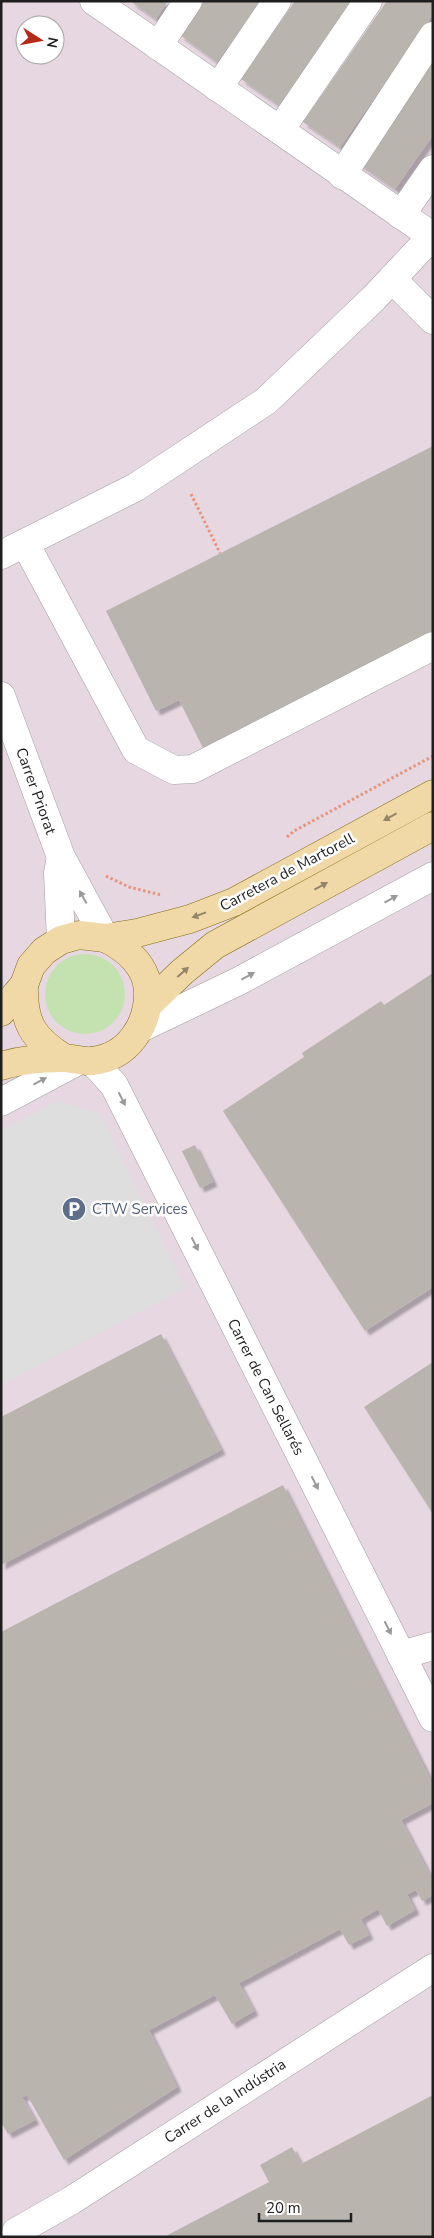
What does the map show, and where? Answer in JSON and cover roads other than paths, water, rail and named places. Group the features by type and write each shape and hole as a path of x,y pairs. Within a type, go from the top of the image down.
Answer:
{"main road":[{"name":"Carretera de Martorell","path":"78,1060 39,1041 28,1024 23,1005 24,985 31,966 44,951 61,940 79,935 105,938 137,933 164,926 234,902 433,794"},
{"name":"Carretera de Martorell","path":"1,1066 30,1060 78,1060 120,1051 132,1041 144,1017 182,972 215,946 433,826"},
{"name":"Carretera de Martorell","path":"105,938 122,946 134,958 143,972 148,988 144,1017"},
{"name":"Carretera de Martorell","path":"1,1012 24,985"}],"street":[{"path":"158,46 188,1"},
{"path":"218,88 277,1"},
{"path":"280,130 368,1"},
{"path":"1,555 136,487 266,402 392,279 432,236 96,2"},
{"path":"342,175 433,36"},
{"path":"401,215 433,169"},
{"path":"392,279 433,320"},
{"path":"25,543 136,750 174,770 193,769 433,646"},
{"name":"Carrer Priorat","path":"1,696 64,863 105,938"},
{"name":"Carrer Priorat","path":"61,940 58,873 64,863"},
{"name":"Carretera de Martorell","path":"144,1017 238,981 433,876"},
{"name":"Carretera de Martorell","path":"1,1102 78,1060"},
{"name":"Carrer de Can Sellarés","path":"78,1060 114,1085 433,1718"},
{"path":"401,1654 433,1646"},
{"name":"Carrer de la Indústria","path":"12,2229 72,2200 433,1968"}],"place":[{"name":"CTW Services","path":"74,1209"}]}
